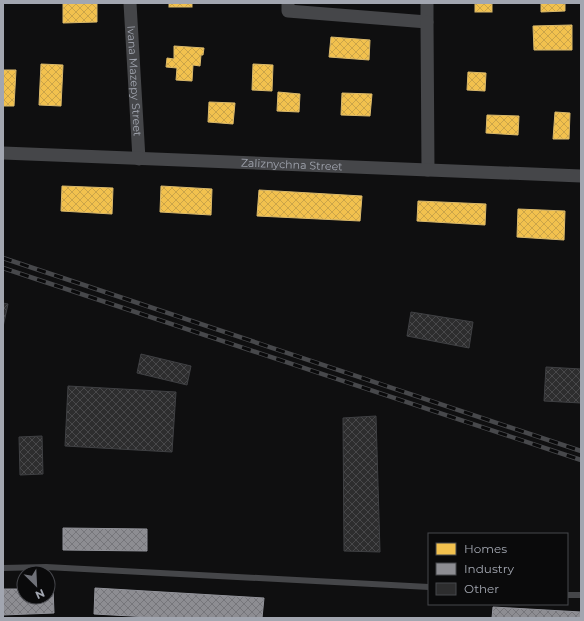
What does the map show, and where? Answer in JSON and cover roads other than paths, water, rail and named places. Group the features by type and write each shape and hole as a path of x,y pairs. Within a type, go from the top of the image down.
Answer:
{"street":[{"name":"Ivana Mazepy Street","path":"130,3 138,159"},
{"path":"427,3 428,170"},
{"path":"288,7 427,22"},
{"name":"Zaliznychna Street","path":"3,153 581,176"}],"lane":[{"path":"3,568 46,567 428,587"},
{"path":"568,594 581,595"}],"railway":[{"path":"3,258 581,451"},
{"path":"3,268 581,460"}]}
